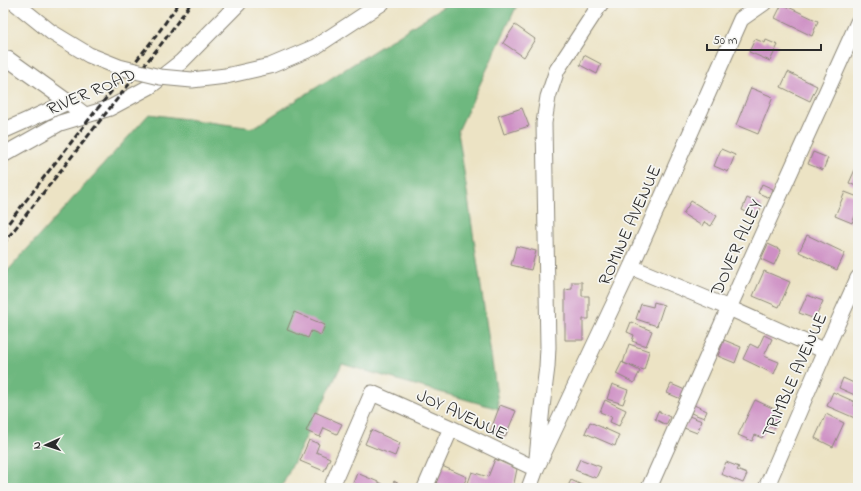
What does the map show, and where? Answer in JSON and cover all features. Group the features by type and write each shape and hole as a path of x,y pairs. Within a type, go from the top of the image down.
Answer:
{"street":[{"path":"15,3 51,32 89,55 119,67 160,77 192,80 226,76 270,66 315,47 382,3"},
{"name":"RIVER ROAD","path":"3,155 60,123 110,108 149,87 182,62 239,3"},
{"name":"ROMINE AVENUE","path":"536,469 548,347 544,123 548,97 557,70 601,3"},
{"name":"ROMINE AVENUE","path":"529,488 536,469 631,267 741,19 764,3"},
{"name":"DOVER ALLEY","path":"649,488 858,22"},
{"path":"3,62 8,59 85,115"},
{"path":"3,131 68,102"},
{"path":"631,267 729,308 825,352"},
{"name":"TRIMBLE AVENUE","path":"766,488 858,278"},
{"name":"JOY AVENUE","path":"334,487 372,393 451,428 536,469"},
{"path":"425,488 451,428"}],"green space":[{"path":"449,3 518,3 458,131 499,409 342,364 281,488 3,488 3,276 149,114 253,128"}],"building":[{"path":"782,4 818,21 812,36 775,18"},
{"path":"515,25 535,39 524,57 503,43"},
{"path":"755,39 765,43 766,40 778,45 770,61 749,52"},
{"path":"584,55 601,64 597,74 580,65"},
{"path":"788,72 817,86 810,101 781,87"},
{"path":"751,88 773,97 758,134 736,125"},
{"path":"522,108 529,126 504,134 498,116"},
{"path":"721,149 735,155 728,172 714,166"},
{"path":"813,152 828,158 823,170 808,164"},
{"path":"858,163 858,187 849,183"},
{"path":"762,184 773,189 770,198 758,193"},
{"path":"845,192 858,197 858,209 852,223 835,216"},
{"path":"747,198 762,205 757,217 742,210"},
{"path":"691,201 717,216 711,226 704,222 702,226 683,214"},
{"path":"807,235 845,253 837,270 799,252"},
{"path":"768,244 781,250 774,265 761,259"},
{"path":"516,246 536,251 531,270 511,265"},
{"path":"764,271 790,282 779,307 753,296"},
{"path":"572,282 582,282 582,296 589,296 589,319 583,319 583,340 565,340 565,290 572,289"},
{"path":"807,295 823,301 815,319 799,313"},
{"path":"654,302 664,305 657,326 636,319 641,304 653,307"},
{"path":"294,312 325,325 321,335 311,331 308,338 287,330"},
{"path":"631,322 652,331 646,346 632,341 634,335 627,332"},
{"path":"764,335 772,339 764,356 779,362 774,374 743,359 750,344 758,348"},
{"path":"724,340 741,347 735,363 718,356"},
{"path":"629,344 649,351 644,370 623,363"},
{"path":"622,362 640,371 634,383 616,374"},
{"path":"843,378 858,385 857,396 839,388"},
{"path":"612,384 628,390 623,404 607,399"},
{"path":"671,384 685,390 681,399 667,393"},
{"path":"833,392 855,402 854,406 858,407 857,419 827,406"},
{"path":"605,400 626,410 619,426 610,422 612,417 600,412"},
{"path":"755,400 781,412 774,428 768,426 762,438 755,435 752,441 738,435"},
{"path":"500,405 516,411 505,437 490,432"},
{"path":"694,405 707,411 704,418 691,413"},
{"path":"658,411 670,417 666,425 655,419"},
{"path":"315,412 342,424 337,434 324,428 320,437 306,431"},
{"path":"826,414 844,423 833,447 815,438"},
{"path":"689,416 702,421 697,433 684,428"},
{"path":"590,422 619,435 615,446 585,433"},
{"path":"371,430 400,443 395,456 365,444"},
{"path":"309,440 319,444 316,452 330,458 324,471 300,461"},
{"path":"495,459 517,469 513,488 466,488 472,472 488,477"},
{"path":"580,459 601,467 596,478 575,470"},
{"path":"726,462 739,467 737,470 747,474 743,483 721,474"},
{"path":"442,466 467,477 462,488 448,488 436,483"},
{"path":"357,473 383,484 381,488 364,488 353,483"},
{"path":"571,480 588,488 567,488"},
{"path":"394,481 406,488 390,488"}],"railway":[{"path":"3,230 156,36 179,3"},
{"path":"3,244 166,38 191,3"}]}
